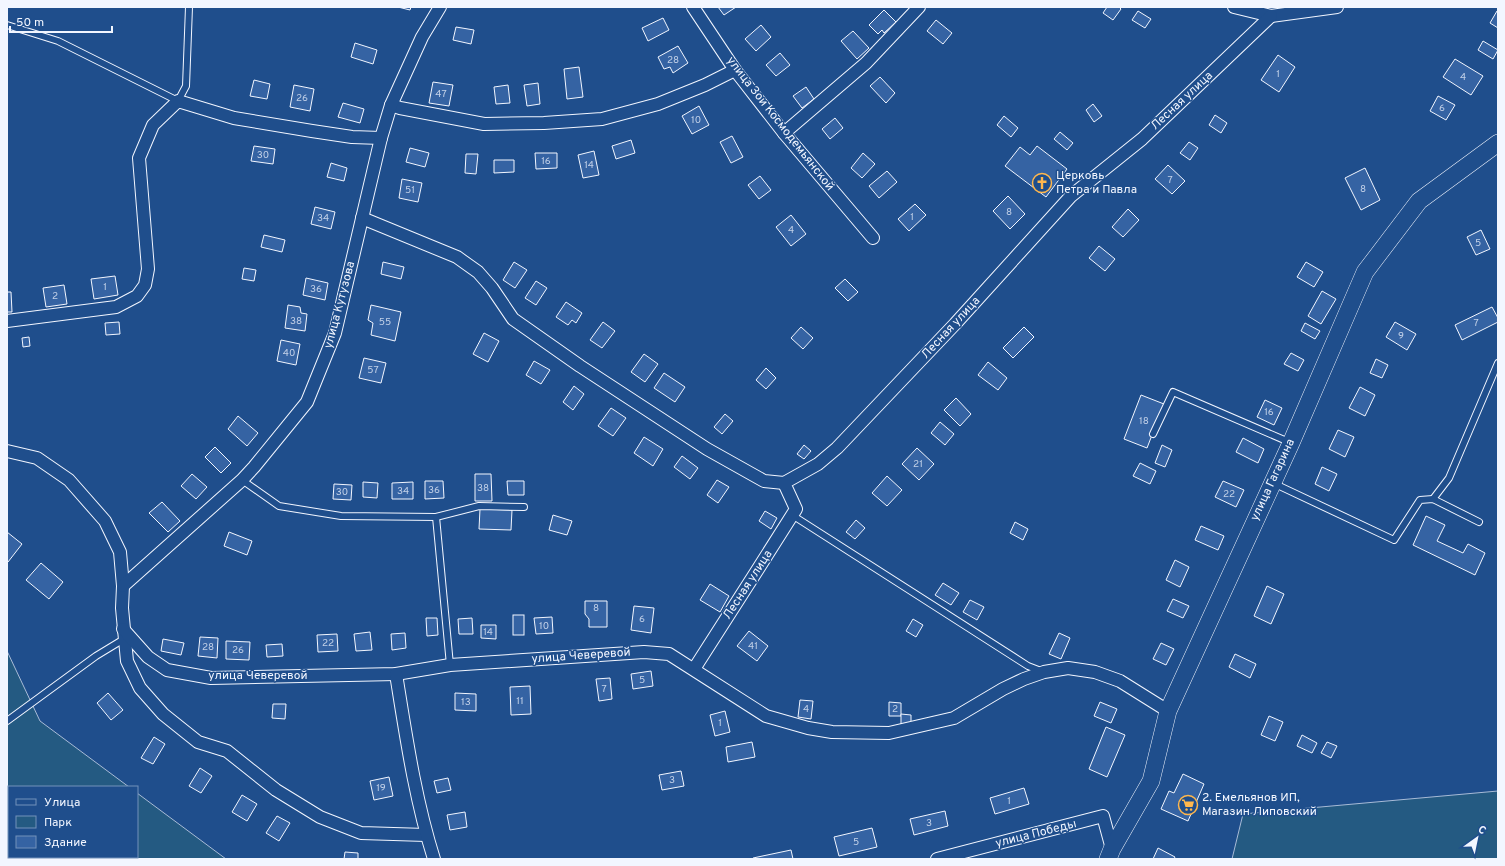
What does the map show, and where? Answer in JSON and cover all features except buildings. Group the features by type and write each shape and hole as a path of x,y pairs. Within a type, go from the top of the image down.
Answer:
{"street":[{"name":"улица Кутузова","path":"123,586 242,480 307,402 335,333 381,138 391,105 422,37 440,7"},
{"name":"улица Зои Космодемьянской","path":"693,7 735,70 784,133 873,238"},
{"path":"784,133 866,63 910,19 919,7"},
{"path":"1234,7 1271,16 1337,7"},
{"name":"Лесная улица","path":"784,483 818,464 837,448 955,324 1071,196 1142,139 1271,16"},
{"path":"391,105 414,111 484,124 544,123 602,119 658,104 735,70"},
{"path":"7,321 116,307 137,296 145,285 148,270 139,158 153,125 178,101 234,118 352,137 381,138"},
{"name":"улица Гагарина","path":"1110,854 1151,782 1168,711 1291,443 1365,272 1419,201 1498,143"},
{"path":"362,218 457,257 478,272 492,288 514,319 580,366 707,450 764,481 784,483 796,509 792,515"},
{"path":"7,451 37,458 69,480 105,521 120,552 123,586 122,608 127,661 140,688 163,714 198,742 227,751 276,790 320,817 361,833 426,835"},
{"name":"Лесная улица","path":"694,669 792,515"},
{"name":"улица Чеверевой","path":"124,634 148,657 167,670 211,678 396,674 450,665 644,652 669,654 766,716 808,728 832,732 889,733 954,718 1003,689 1024,679 1044,672 1068,668 1095,672 1120,681 1168,711"},
{"path":"396,674 408,749 426,835 434,859"},
{"name":"улица Победы","path":"937,859 1103,816 1110,854"}],"lane":[{"path":"7,25 58,42 178,101 186,86 189,7"},
{"path":"1433,499 1449,478 1498,363"},
{"path":"1153,434 1173,392 1291,443"},
{"path":"242,480 279,506 341,516 436,517 479,506 524,507"},
{"path":"1272,482 1394,540 1420,500 1433,499 1479,522"},
{"path":"792,515 1028,666 1044,672"},
{"path":"436,517 450,665"},
{"path":"7,721 124,634"}],"green space":[{"path":"7,651 40,721 128,786 8,786 8,858 138,858 138,794 226,859 7,859"},
{"path":"1498,791 1498,859 1232,859 1243,814"}],"place":[{"name":"Церковь Петра и Павла","path":"1042,183"},
{"name":"2. Емельянов ИП, Магазин Липовский","path":"1188,805"}]}
